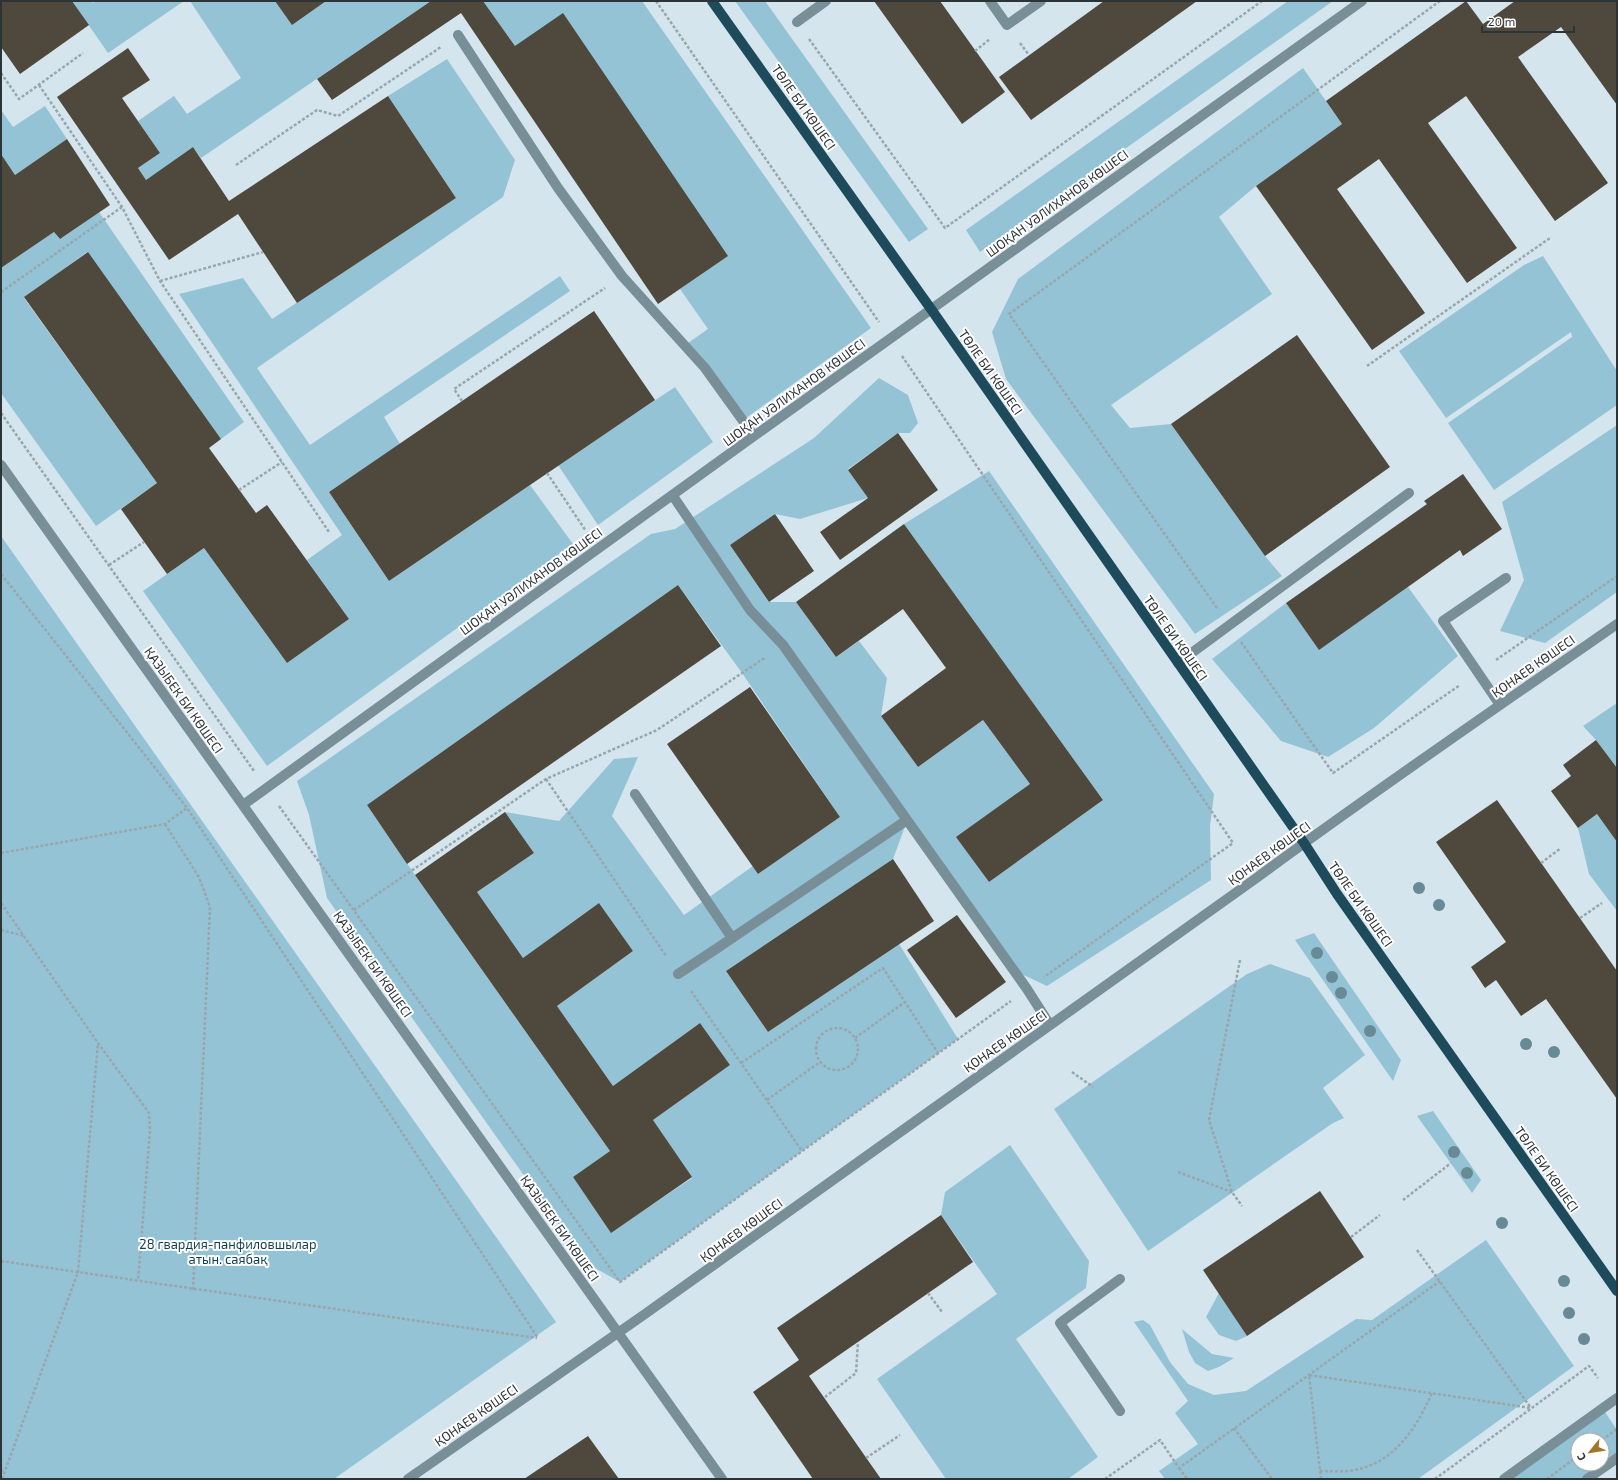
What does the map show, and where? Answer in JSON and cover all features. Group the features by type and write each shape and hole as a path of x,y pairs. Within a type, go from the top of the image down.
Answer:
{"main road":[{"name":"ТӨЛЕ БИ КӨШЕСІ","path":"712,1 931,309 1304,843 1337,894 1617,1290"}],"street":[{"path":"797,22 826,1"},
{"path":"990,1 1007,25 1042,1"},
{"name":"ШОҚАН УӘЛИХАНОВ КӨШЕСІ","path":"243,805 890,338 1362,1"},
{"path":"458,35 558,188 622,276 705,368 754,436"},
{"name":"ҚАЗЫБЕК БИ КӨШЕСІ","path":"1,465 722,1479"},
{"path":"1178,663 1409,493"},
{"path":"673,496 750,610 784,646 1027,989 1050,1025"},
{"path":"1500,705 1443,621 1506,578"},
{"name":"ҚОНАЕВ КӨШЕСІ","path":"408,1479 651,1310 1256,879 1304,843 1617,624"},
{"path":"635,794 732,938"},
{"path":"678,974 907,820"},
{"path":"1120,1279 1060,1323 1120,1411"},
{"path":"1504,1479 1617,1398"},
{"path":"1587,1479 1617,1458"}],"path":[{"path":"1,414 266,788 620,1282 1027,989 1233,843 890,338 656,1"},
{"path":"797,22 945,228 1262,1"},
{"path":"1333,773 1009,314 1440,1"},
{"path":"236,165 317,110 338,116 458,35"},
{"path":"1,72 19,98 83,53"},
{"path":"39,85 122,207 160,280 329,532"},
{"path":"1,292 122,207"},
{"path":"1367,366 1550,238"},
{"path":"160,280 263,252"},
{"path":"462,401 454,389 622,276"},
{"path":"239,490 282,462"},
{"path":"547,473 598,549"},
{"path":"109,565 144,542"},
{"path":"1,574 187,808 538,1338 193,1290 1,1261"},
{"path":"354,910 546,779 657,730 784,646"},
{"path":"546,779 678,974 802,1151"},
{"path":"1,853 165,824 187,808"},
{"path":"165,824 200,877 210,907 193,1290"},
{"path":"1541,863 1561,848"},
{"path":"1,903 26,936 98,1043 149,1113 150,1131 138,1281"},
{"path":"1580,918 1602,903"},
{"path":"1,930 26,936"},
{"path":"1240,960 1209,1120 1232,1192 1242,1206"},
{"path":"741,1064 883,968 938,1053"},
{"path":"855,1038 905,1002"},
{"path":"837,1028 844,1029 855,1038 857,1052 852,1064 839,1070 832,1069 820,1062 817,1056 817,1042 825,1032 837,1028"},
{"path":"2,1479 78,1272 98,1043"},
{"path":"767,1100 820,1062"},
{"path":"1072,1072 1093,1087"},
{"path":"1403,1200 1451,1163"},
{"path":"1178,1172 1232,1192"},
{"path":"1351,1237 1380,1215"},
{"path":"1417,1250 1531,1408"},
{"path":"1179,1468 1440,1281"},
{"path":"928,1293 942,1312"},
{"path":"824,1397 856,1373 858,1342"},
{"path":"1435,1479 1589,1366 1598,1378"},
{"path":"1309,1375 1531,1408"},
{"path":"1309,1375 1321,1479"},
{"path":"1320,1471 1348,1471 1379,1462 1389,1456 1399,1448 1412,1430 1432,1393"},
{"path":"1234,1428 1272,1479"},
{"path":"866,1458 900,1435"},
{"path":"1105,1479 1160,1440 1187,1479"},
{"path":"1547,1479 1570,1463"},
{"path":"1,1468 4,1474"}],"green space":[{"path":"72,1 92,1 93,3 96,1 184,1 108,53"},
{"path":"190,1 431,1 201,158 193,147 146,180 138,168 160,153 138,121 174,96 187,114 241,78"},
{"path":"483,1 642,1 871,328 739,423 685,345 708,329 680,289 727,256 515,46"},
{"path":"735,1 765,1 928,229 909,242"},
{"path":"1288,1 1333,1 980,252 966,230"},
{"path":"447,59 515,160 503,197 257,368 310,445 560,276 570,291 384,417 400,444 329,492 389,581 530,485 573,544 267,766 143,591 204,548 287,663 349,619 307,560 342,535 179,294 243,278 272,319 456,198 388,96"},
{"path":"1303,68 1342,124 1256,186 1219,217 1272,294 1111,405 1130,428 1171,424 1265,556 1282,576 1195,634 1006,379 992,332 1018,279"},
{"path":"45,106 67,139 15,175 1,154 1,110 13,127"},
{"path":"99,212 244,422 221,439 87,252 24,298 157,483 96,526 1,393 1,268 54,232 60,239"},
{"path":"1543,256 1617,371 1617,405 1494,490 1448,423 1572,337 1571,332 1446,418 1399,351 1524,265"},
{"path":"879,378 908,395 918,423 910,433 898,433 848,469 868,498 800,519 775,514 730,545 769,602 796,602 836,657 859,641 887,678 881,716 918,767 983,720 1030,784 957,837 989,882 1103,800 904,524 989,471 1214,794 1210,826 1211,880 1047,986 1013,970 907,821 893,859 726,971 768,1032 899,944 958,1039 620,1282 586,1263 327,898 309,815 297,781 651,534 675,529 814,438","holes":["678,585 742,673 840,817 758,874 753,866 684,915 612,816 638,757 614,759 559,821 505,812 534,853 477,892 523,958 599,903 633,951 557,1006 613,1086 700,1023 730,1065 653,1120 692,1178 611,1232 573,1177 610,1151 367,805"]},
{"path":"675,387 713,442 598,525 558,465"},
{"path":"1617,425 1617,592 1545,643 1500,631 1524,580 1502,502"},
{"name":"28 гвардия-панфиловшылар атын. саябақ","path":"1,536 556,1322 334,1479 1,1479"},
{"path":"1408,587 1458,656 1374,728 1328,757 1281,741 1212,659 1286,603 1319,649"},
{"path":"1617,703 1617,768 1596,740 1583,726"},
{"path":"1597,814 1617,842 1617,911 1589,874 1578,828"},
{"path":"1314,933 1401,1060 1393,1081 1295,940"},
{"path":"1270,964 1310,978 1365,1055 1323,1088 1344,1118 1333,1123 1148,1251 1054,1109 1247,974"},
{"path":"1433,1111 1481,1180 1472,1193 1417,1116"},
{"path":"1010,1145 1089,1261 1086,1288 1016,1339 1098,1457 1068,1479 946,1479 877,1379 997,1294 941,1215 945,1192"},
{"path":"1486,1240 1574,1366 1418,1479 1165,1479 1159,1471 1198,1444 1175,1413 1188,1401 1134,1322 1143,1320 1150,1325 1170,1362 1188,1384 1214,1395 1246,1391 1356,1319 1372,1320"},
{"path":"1219,1293 1247,1336 1236,1341 1219,1335 1206,1317"},
{"path":"1182,1329 1212,1354 1234,1358 1219,1367 1208,1371 1195,1363 1189,1352"},
{"path":"1603,1409 1617,1430 1617,1458 1610,1463 1610,1432 1570,1432"},
{"path":"1570,1432 1570,1472 1597,1472 1587,1479 1504,1479"}],"building":[{"path":"1,1 72,1 89,25 20,74 1,47"},
{"path":"275,1 326,1 292,25"},
{"path":"431,1 483,1 515,46 563,13 728,256 658,304 461,13 332,100 317,79"},
{"path":"874,1 940,1 1005,92 962,124"},
{"path":"1104,1 1197,1 1031,120 999,77"},
{"path":"1466,1 1483,24 1515,1 1617,1 1617,105 1561,27 1518,57 1608,183 1555,221 1466,96 1428,123 1517,248 1467,283 1379,159 1337,189 1425,313 1372,350 1256,186 1342,124 1326,101"},
{"path":"128,48 150,80 122,98 160,153 138,168 146,180 193,147 229,201 388,96 456,198 297,303 238,214 169,260 57,97"},
{"path":"67,139 110,205 60,239 54,232 1,268 1,154 15,175"},
{"path":"88,252 221,439 209,448 256,513 267,505 349,619 287,663 204,548 167,574 121,509 157,483 24,297"},
{"path":"594,311 655,400 389,581 329,492"},
{"path":"1297,335 1390,467 1265,556 1171,424"},
{"path":"898,433 938,490 840,560 820,532 868,498 848,470"},
{"path":"1463,474 1502,529 1463,556 1460,550 1319,650 1286,603 1427,504 1424,501"},
{"path":"775,514 814,571 769,602 730,545"},
{"path":"904,524 1103,800 989,882 956,837 1030,784 983,720 918,767 881,716 946,668 903,609 836,657 796,602"},
{"path":"678,585 721,646 407,864 367,805"},
{"path":"750,687 840,817 758,874 667,744"},
{"path":"1596,740 1617,768 1617,842 1597,814 1578,828 1551,791 1571,776 1563,765"},
{"path":"1497,800 1617,971 1617,1099 1546,999 1521,1016 1496,980 1485,988 1471,967 1506,942 1436,842"},
{"path":"505,812 534,853 477,892 523,958 599,903 633,951 557,1006 613,1086 700,1023 730,1065 653,1120 692,1177 611,1233 573,1177 610,1151 415,875"},
{"path":"893,859 934,921 768,1032 726,971"},
{"path":"957,915 1006,982 956,1018 907,950"},
{"path":"1320,1191 1364,1257 1247,1336 1203,1270"},
{"path":"941,1215 973,1262 809,1376 881,1479 813,1479 753,1392 799,1360 777,1328"},
{"path":"588,1436 619,1479 524,1479"}]}
